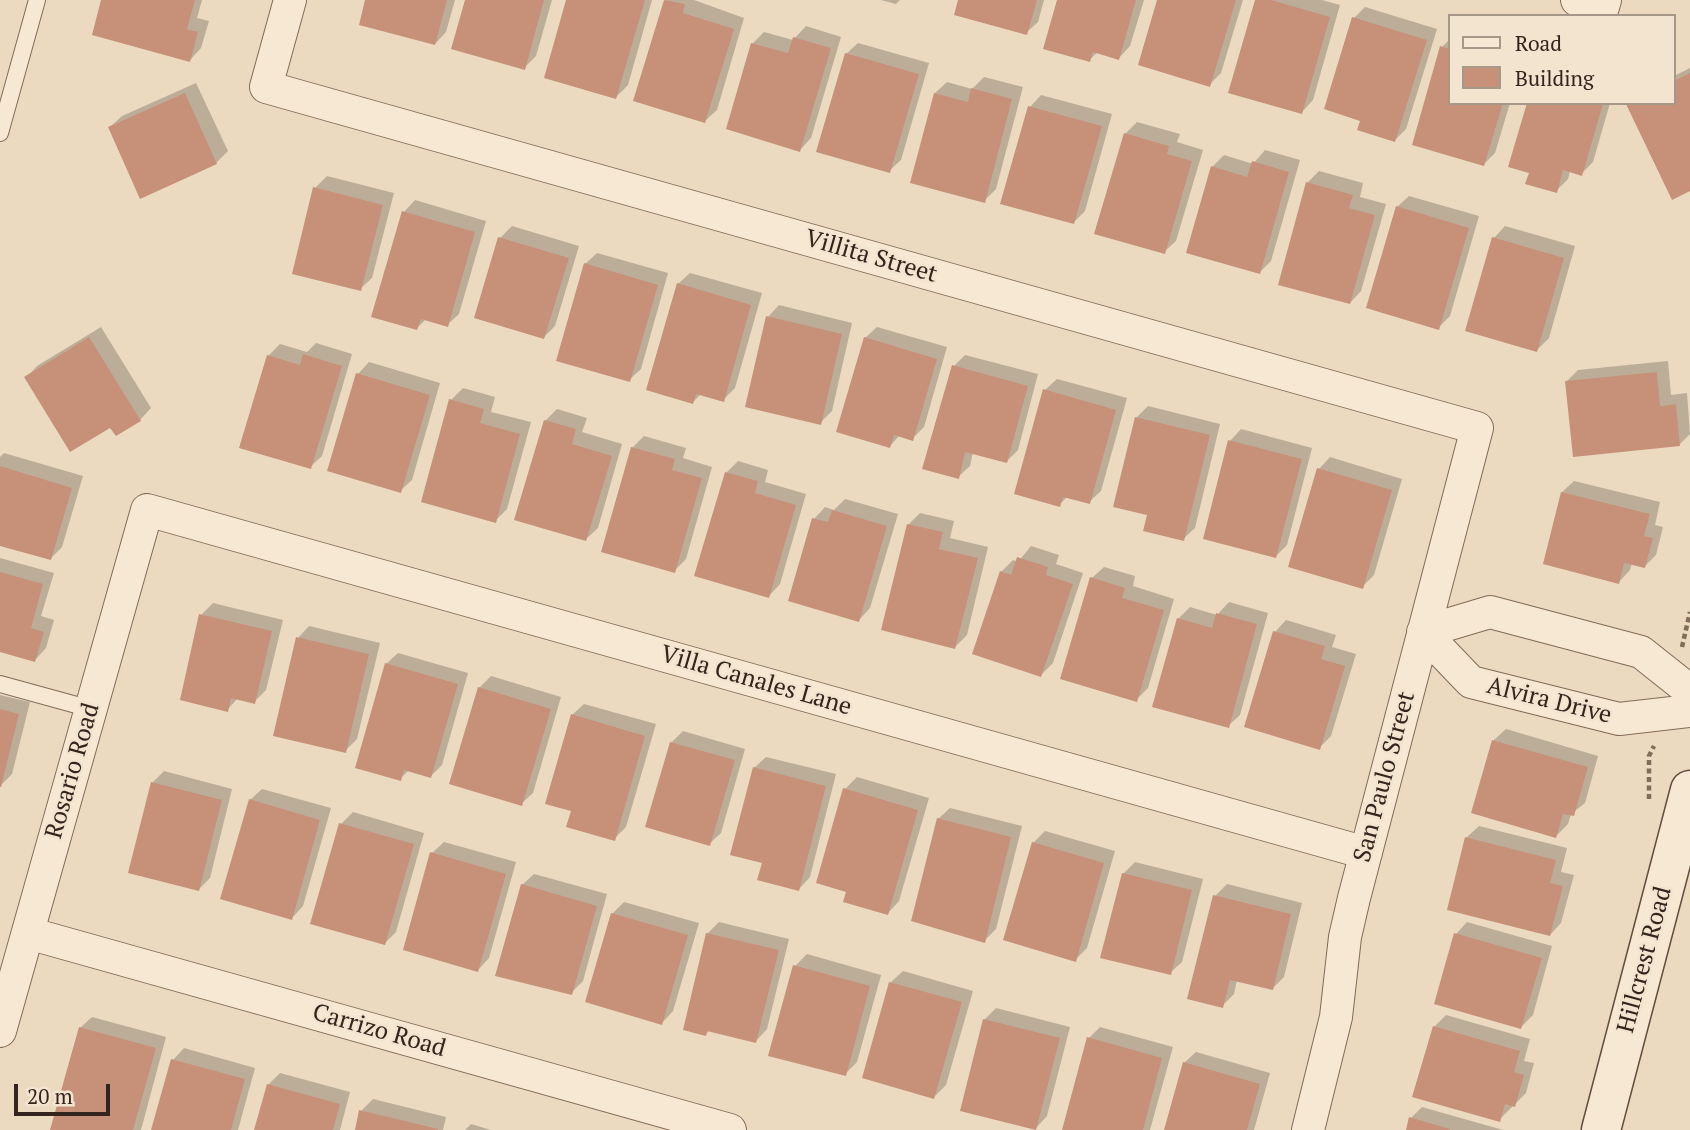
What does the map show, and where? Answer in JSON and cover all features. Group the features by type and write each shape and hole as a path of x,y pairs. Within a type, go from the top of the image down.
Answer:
{"street":[{"name":"Villita Street","path":"290,0 265,87 1477,428"},
{"name":"San Paulo Street","path":"1308,1130 1336,1017 1345,937 1477,428"},
{"name":"Rosario Road","path":"0,1031 147,510"},
{"name":"Villa Canales Lane","path":"147,510 1366,853"},
{"path":"1423,632 1490,611 1641,653 1690,691"},
{"name":"Alvira Drive","path":"1423,632 1471,682 1619,719 1690,711"},
{"name":"Hillcrest Road","path":"1601,1130 1690,790"},
{"name":"Carrizo Road","path":"28,933 730,1130"}],"lane":[{"path":"0,133 37,0"},
{"path":"0,684 90,709"}],"building":[{"path":"101,0 195,0 187,29 198,32 190,62 92,35"},
{"path":"365,0 447,0 435,45 359,25"},
{"path":"465,0 544,0 525,70 451,49"},
{"path":"566,0 645,0 616,99 544,78"},
{"path":"664,0 685,4 683,13 734,29 705,123 633,101"},
{"path":"958,0 1037,0 1027,35 954,15"},
{"path":"1057,0 1136,0 1119,60 1093,52 1090,62 1043,49"},
{"path":"1157,0 1236,0 1210,87 1138,65"},
{"path":"1255,0 1271,0 1330,17 1302,114 1228,93"},
{"path":"1352,17 1427,40 1395,142 1357,130 1360,121 1324,109"},
{"path":"793,37 831,48 800,152 726,129 751,43 788,53"},
{"path":"1440,46 1448,48 1448,105 1502,105 1484,166 1412,145"},
{"path":"845,53 919,74 890,173 816,152"},
{"path":"1690,73 1690,191 1672,200 1626,105 1676,105 1676,80"},
{"path":"971,88 1012,99 985,203 910,183 934,93 968,102"},
{"path":"185,93 217,164 140,199 108,127"},
{"path":"1526,105 1603,105 1582,176 1563,170 1557,193 1525,184 1529,173 1508,167"},
{"path":"1028,106 1102,126 1074,224 1000,204"},
{"path":"1124,133 1169,146 1167,154 1192,161 1165,254 1094,234"},
{"path":"1252,161 1289,172 1260,274 1186,253 1211,166 1247,177"},
{"path":"1306,182 1353,195 1349,208 1375,215 1350,304 1278,285"},
{"path":"313,187 383,205 361,291 292,274"},
{"path":"1396,206 1469,228 1439,330 1366,308"},
{"path":"402,211 475,232 448,327 421,319 417,330 371,317"},
{"path":"498,237 569,258 544,339 474,318"},
{"path":"1492,237 1564,258 1537,352 1465,331"},
{"path":"584,263 658,285 630,382 556,361"},
{"path":"677,283 751,305 724,402 696,394 693,404 646,390"},
{"path":"766,316 842,334 821,425 745,407"},
{"path":"89,337 141,421 116,436 110,428 70,452 24,377"},
{"path":"864,337 937,359 913,441 894,435 890,448 836,432"},
{"path":"303,354 342,366 311,469 239,448 267,355 300,365"},
{"path":"952,365 1028,386 1007,463 965,452 959,479 922,469"},
{"path":"1657,372 1660,406 1676,404 1680,446 1573,457 1565,381"},
{"path":"356,373 430,395 401,493 327,471"},
{"path":"1043,389 1116,410 1090,504 1063,497 1060,507 1014,494"},
{"path":"449,399 484,409 480,423 520,434 496,523 421,502"},
{"path":"1135,417 1210,435 1184,541 1143,531 1147,515 1113,507"},
{"path":"544,420 576,429 572,444 612,456 586,541 514,520"},
{"path":"1228,440 1302,459 1276,558 1203,539"},
{"path":"631,447 675,459 672,470 702,478 675,573 601,552"},
{"path":"0,466 72,488 51,560 0,546"},
{"path":"1317,468 1392,490 1363,589 1288,567"},
{"path":"725,472 758,481 755,493 796,505 769,598 694,576"},
{"path":"1561,492 1650,514 1644,536 1653,538 1645,568 1624,563 1619,584 1543,564"},
{"path":"832,510 887,526 859,622 788,601 812,518 828,522"},
{"path":"907,524 943,532 939,549 978,558 955,649 881,630"},
{"path":"1017,557 1048,567 1046,575 1073,584 1041,677 972,654 1000,571 1011,575"},
{"path":"0,572 43,584 31,628 44,632 35,662 0,652"},
{"path":"1090,577 1125,588 1122,598 1164,610 1137,702 1060,679"},
{"path":"1216,613 1257,624 1229,728 1152,707 1177,618 1212,628"},
{"path":"199,614 272,631 255,704 231,698 228,712 180,700"},
{"path":"1273,631 1325,646 1321,659 1345,666 1320,750 1244,727"},
{"path":"296,637 369,654 346,753 273,736"},
{"path":"385,663 458,684 431,778 404,770 401,781 355,768"},
{"path":"478,687 551,709 522,806 449,784"},
{"path":"0,709 19,714 1,787 0,787"},
{"path":"571,714 645,736 615,841 566,827 571,811 545,804"},
{"path":"1492,740 1588,767 1574,816 1563,814 1556,838 1471,813"},
{"path":"670,742 735,760 710,846 645,827"},
{"path":"753,767 826,786 799,891 757,880 762,863 730,855"},
{"path":"151,782 222,800 199,891 128,873"},
{"path":"843,788 918,810 888,915 843,902 846,892 816,883"},
{"path":"249,799 320,820 292,920 220,899"},
{"path":"937,818 1011,837 985,943 911,921"},
{"path":"339,823 414,844 385,945 310,924"},
{"path":"1465,837 1556,860 1550,883 1563,886 1550,936 1447,910"},
{"path":"1032,842 1104,863 1076,962 1003,940"},
{"path":"430,852 506,874 478,972 403,950"},
{"path":"1122,873 1192,890 1171,975 1100,958"},
{"path":"521,884 597,906 572,995 495,976"},
{"path":"1213,895 1291,914 1273,990 1230,980 1223,1008 1187,999"},
{"path":"611,913 688,935 662,1025 585,1002"},
{"path":"706,933 779,950 756,1043 707,1031 706,1036 683,1030"},
{"path":"1454,933 1542,958 1521,1029 1434,1004"},
{"path":"793,965 870,986 846,1076 768,1056"},
{"path":"889,982 962,1002 934,1099 862,1078"},
{"path":"983,1019 1060,1038 1036,1130 960,1111"},
{"path":"1433,1026 1520,1051 1514,1072 1524,1075 1515,1107 1505,1104 1500,1122 1412,1097"},
{"path":"79,1027 156,1048 133,1130 50,1130"},
{"path":"1087,1037 1162,1058 1143,1130 1062,1130"},
{"path":"171,1059 245,1079 231,1130 151,1130"},
{"path":"1183,1062 1260,1084 1247,1130 1164,1130"},
{"path":"267,1084 340,1104 333,1130 254,1130"},
{"path":"359,1110 438,1129 438,1130 355,1130"},
{"path":"1409,1117 1450,1129 1450,1130 1406,1130"}]}
